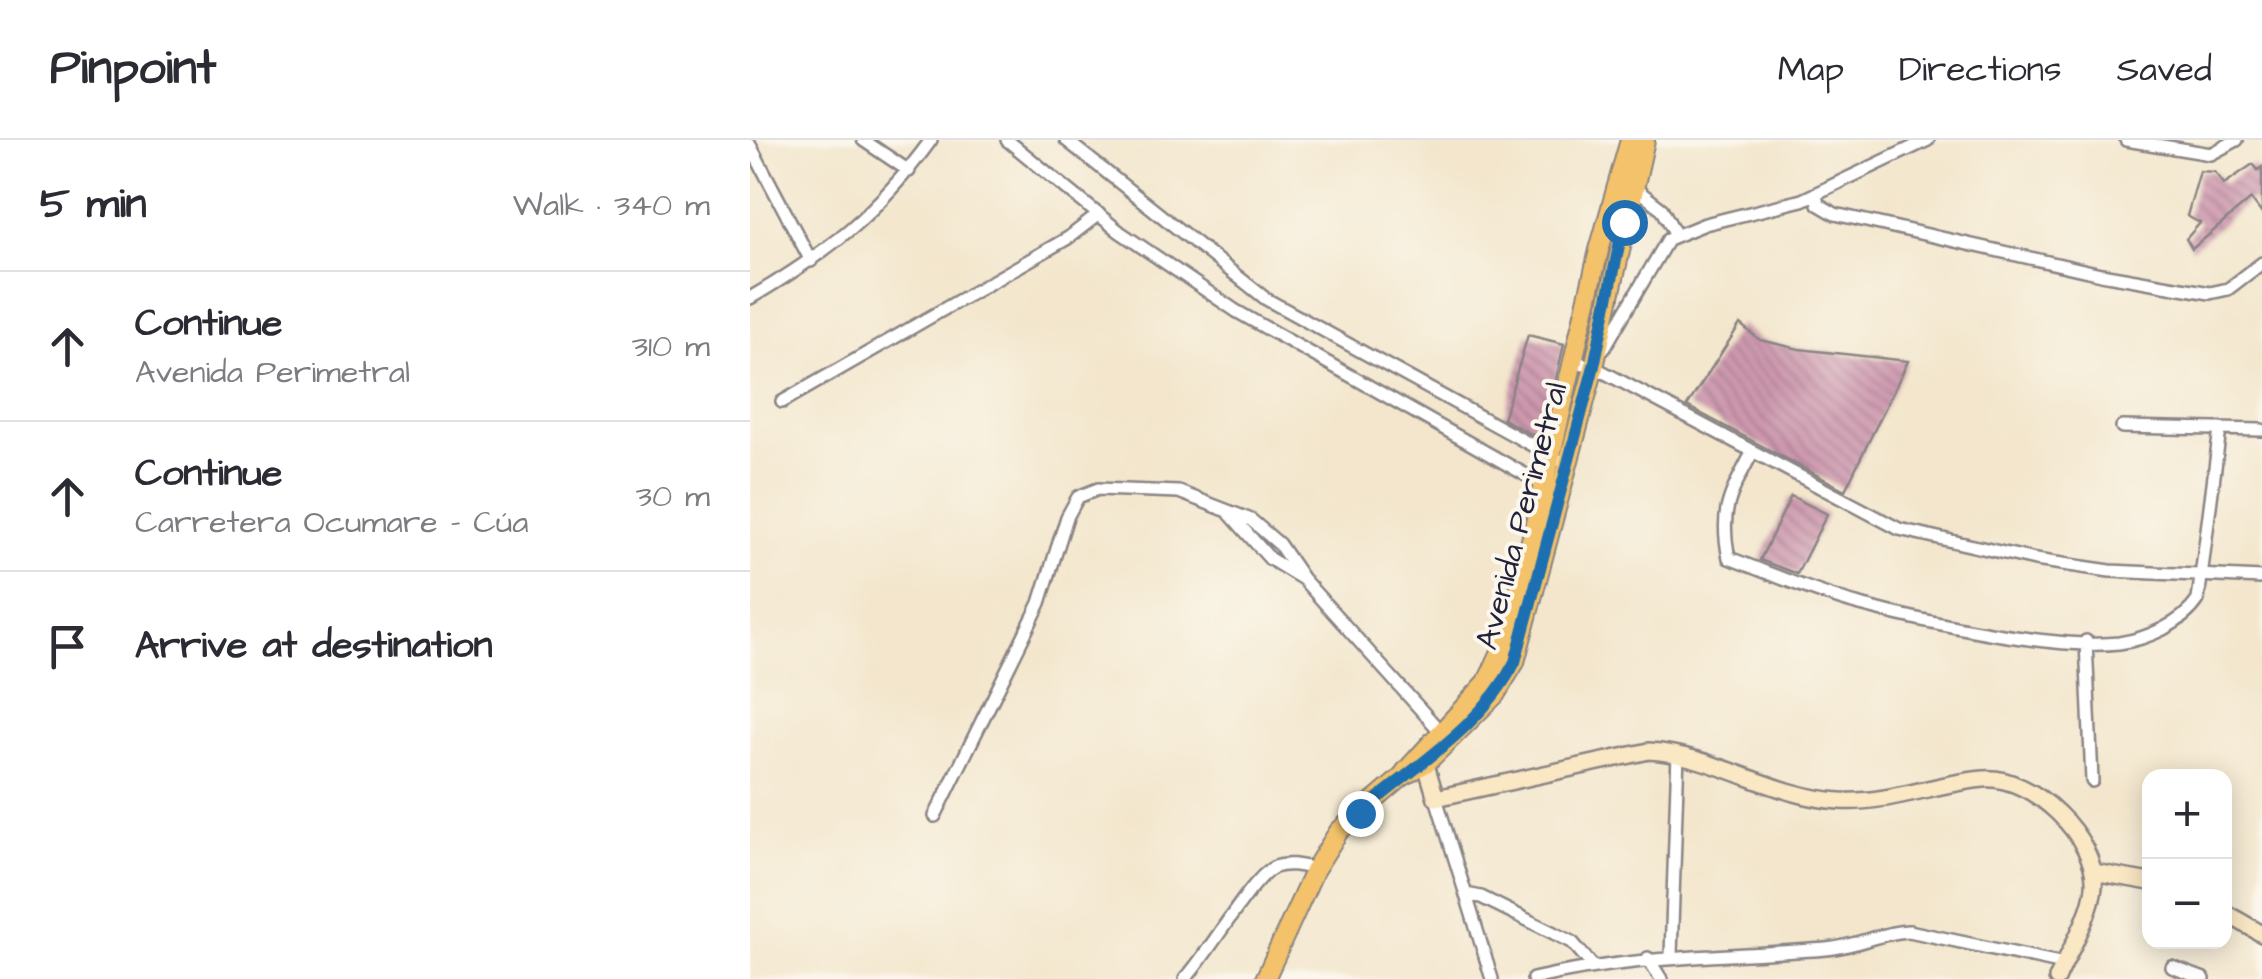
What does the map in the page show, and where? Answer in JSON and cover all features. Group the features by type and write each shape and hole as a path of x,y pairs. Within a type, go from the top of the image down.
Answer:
{"main road":[{"name":"Avenida Perimetral","path":"1266,979 1315,868 1339,831 1495,694 1515,662 1552,490 1551,455 1604,231 1630,140"},
{"name":"Avenida Perimetral","path":"1424,756 1440,731 1486,682 1500,658 1552,490 1568,465 1645,140"}],"street":[{"path":"864,140 909,170"},
{"path":"750,298 811,261 866,219 931,140"},
{"path":"1007,140 1099,214 1236,310 1552,490"},
{"path":"1066,140 1266,299 1568,465"},
{"path":"1594,366 1650,264 1676,235 1816,194 1928,140"},
{"path":"2126,140 2210,154 2236,140"},
{"path":"750,145 811,261"},
{"path":"1632,185 1662,209 1676,235"},
{"path":"1816,194 1818,204 1835,214 2101,274 2210,293 2228,289 2262,263"},
{"path":"782,402 1068,238 1099,214"},
{"path":"1574,361 1594,366 1899,529 2035,560 2110,571 2262,578"},
{"path":"2122,427 2262,430"},
{"path":"1752,453 1722,525 1729,558 1857,604 2029,637 2116,643 2140,638 2183,618 2198,600 2220,429"},
{"path":"935,816 1040,603 1057,540 1078,497 1106,488 1192,494 1227,510 1270,559 1303,579 1440,731"},
{"path":"2086,641 2092,781"},
{"path":"1436,798 1649,751 1678,753 1795,795 1843,801 1986,778 2012,781 2061,818 2088,854 2094,872 2094,891 2060,972 1909,931 1887,932 1837,948 1648,958 1592,965 1532,979"},
{"path":"1671,956 1678,753"},
{"path":"1424,756 1492,979"},
{"path":"1186,979 1219,940 1262,874 1286,864 1315,868"},
{"path":"2094,872 2142,881"},
{"path":"1466,894 1481,897 1572,942 1592,965"},
{"path":"2232,917 2262,934"},
{"path":"1648,958 1661,979"},
{"path":"2172,966 2204,979"}],"building":[{"path":"2253,164 2258,170 2262,167 2262,214 2251,199 2192,249 2186,239 2200,223 2187,216 2200,171 2215,172 2224,184"},
{"path":"1740,324 1760,340 1799,349 1908,361 1845,490 1687,406"},
{"path":"1528,335 1564,344 1542,440 1503,419"},
{"path":"1791,496 1827,514 1797,574 1760,560"}],"route":[{"path":"1360,813 1402,776 1426,763 1495,694 1515,662 1594,366 1624,222"}]}
